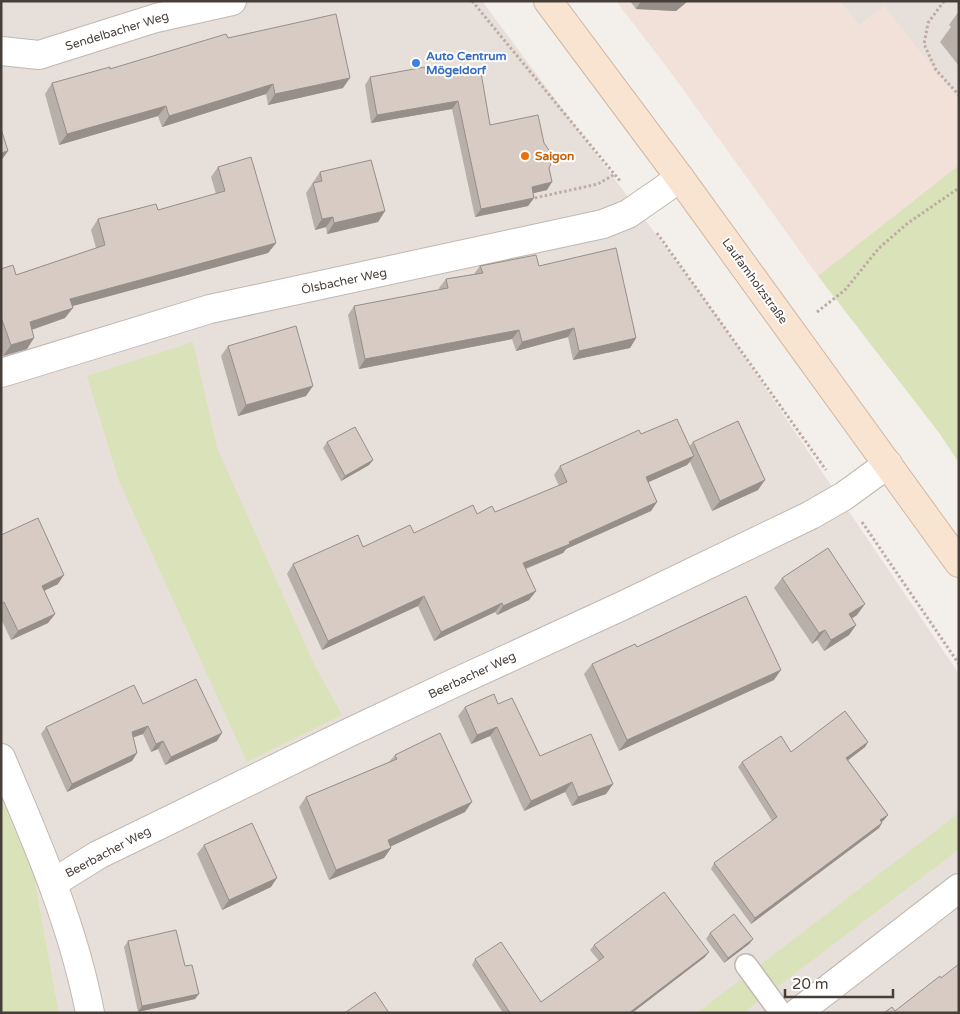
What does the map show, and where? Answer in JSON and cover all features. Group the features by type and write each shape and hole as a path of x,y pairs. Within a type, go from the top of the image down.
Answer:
{"main road":[{"name":"Laufamholzstraße","path":"548,1 680,178 959,563"}],"street":[{"name":"Sendelbacher Weg","path":"1,51 39,55 156,18 232,1"},
{"name":"Ölsbacher Weg","path":"1,374 210,309 589,228 616,220 639,207 680,178"},
{"name":"Beerbacher Weg","path":"53,883 107,851 443,688 622,606 811,516 844,496 888,464"},
{"path":"1,758 53,883 86,992 90,1013"},
{"path":"797,1013 959,888"}],"lane":[{"path":"746,965 780,1013"}],"path":[{"path":"472,1 615,174 844,496 959,664"},
{"path":"944,1 928,23 924,44 936,70 959,95"},
{"path":"527,200 598,184 615,174"},
{"path":"791,332 845,290 879,248 908,223 959,188"}],"shaded area":[{"path":"1,1 482,1 713,311 959,674 959,1013 59,1013 34,876 1,798"},
{"path":"616,1 840,1 859,26 884,6 959,100 959,165 818,276 669,70"},
{"path":"840,1 959,1 959,100 884,7 859,26"}],"green space":[{"path":"959,165 959,463 940,434 818,276"},
{"path":"193,342 217,448 314,664 342,715 247,762 119,481 87,376"},
{"path":"1,798 34,876 59,1013 1,1013"},
{"path":"959,813 959,849 743,1013 697,1013"}],"building":[{"path":"336,14 350,78 275,94 273,84 169,116 166,106 67,134 52,83 110,67 110,69 226,34 228,38"},
{"path":"425,67 426,76 480,67 490,125 538,115 544,143 554,157 549,168 552,182 532,187 534,198 481,209 458,101 377,115 370,77"},
{"path":"1,129 8,151 1,153"},
{"path":"251,157 276,243 70,299 73,308 30,322 34,338 11,345 1,317 1,269 13,265 16,275 105,245 98,219 156,204 158,210 225,191 218,167"},
{"path":"371,160 385,211 334,223 333,217 322,219 313,183 322,181 320,172"},
{"path":"616,248 636,338 579,351 574,328 522,342 519,330 365,359 354,306 448,288 446,279 483,273 480,266 536,255 539,266"},
{"path":"296,326 313,386 246,405 228,346"},
{"path":"677,419 694,456 646,477 657,502 569,542 570,544 523,563 536,591 503,606 502,603 441,632 424,596 328,641 293,564 358,535 363,547 410,525 414,533 473,505 477,514 492,506 495,512 567,482 560,466 639,430 641,434"},
{"path":"738,421 765,480 720,501 693,442"},
{"path":"355,427 373,460 345,476 327,442"},
{"path":"38,518 64,575 42,586 55,614 18,631 4,602 1,604 1,535"},
{"path":"828,548 865,604 849,614 856,625 831,640 825,630 819,633 782,578"},
{"path":"746,596 781,670 627,740 592,664 635,644 637,647"},
{"path":"196,679 222,733 171,757 163,741 156,744 148,726 132,732 137,753 72,784 46,727 134,685 143,704"},
{"path":"494,694 498,704 512,698 540,756 591,734 613,784 578,797 572,782 531,801 497,727 477,735 465,707"},
{"path":"845,711 868,742 846,758 888,815 880,820 882,823 755,918 714,863 777,817 742,762 781,736 791,752"},
{"path":"440,733 472,802 388,840 391,848 336,870 306,797 397,759 395,755"},
{"path":"252,823 277,878 229,900 204,845"},
{"path":"664,892 709,952 629,1013 510,1013 475,959 501,942 541,1002 604,957 594,945"},
{"path":"734,914 753,939 728,958 710,933"},
{"path":"176,930 185,966 192,965 199,994 142,1006 128,941"},
{"path":"959,964 959,1013 884,1013 892,1007 895,1011 940,976 941,978"},
{"path":"375,992 389,1013 346,1013 346,1012"}],"place":[{"name":"Auto Centrum Mögeldorf","path":"416,63"},
{"name":"Saigon","path":"525,156"}]}
